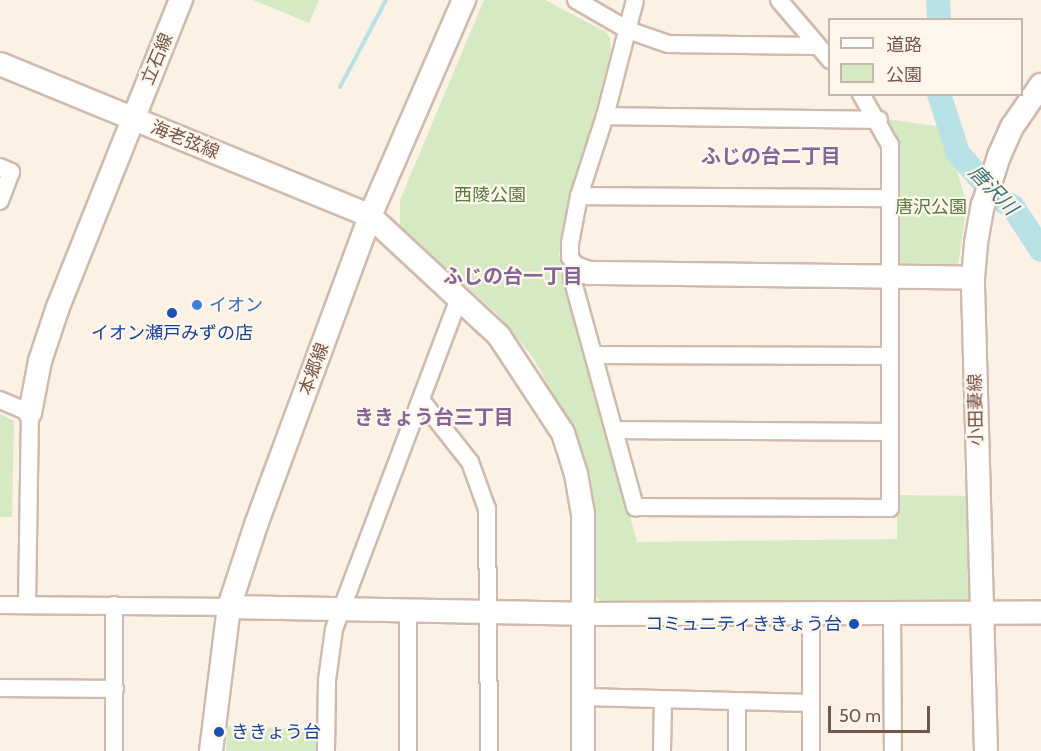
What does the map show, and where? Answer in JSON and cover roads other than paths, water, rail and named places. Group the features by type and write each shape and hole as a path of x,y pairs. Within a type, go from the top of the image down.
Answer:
{"street":[{"name":"立石線","path":"30,413 40,361 132,118 181,0"},
{"name":"本郷線","path":"211,751 229,608 370,216 464,0"},
{"path":"576,0 628,30 668,44 816,46"},
{"path":"635,0 605,116 579,196 570,243 570,257 578,269 589,273 889,279 973,278"},
{"path":"779,0 828,58"},
{"name":"海老弦線","path":"0,64 370,216"},
{"name":"小田妻線","path":"986,751 980,614 973,278 982,205 999,156 1012,127 1041,85"},
{"path":"578,269 572,278 635,507 890,508 888,198 890,145 879,120 862,96"},
{"path":"605,116 879,120"},
{"path":"0,167 11,172 0,201"},
{"path":"579,196 888,198"},
{"path":"370,216 499,336 563,433 583,514 581,614 584,751"},
{"path":"326,751 327,680 334,629 459,298"},
{"path":"594,355 889,356"},
{"path":"0,400 30,413 27,605"},
{"path":"421,400 470,462 487,509 489,751"},
{"path":"615,430 889,432"},
{"path":"0,605 342,608 581,614 892,615 1041,612"},
{"path":"114,605 114,751"},
{"path":"408,611 408,751"},
{"path":"811,614 811,751"},
{"path":"892,615 893,751"},
{"path":"0,687 114,689"},
{"path":"584,698 811,703"},
{"path":"662,751 663,701"},
{"path":"737,703 737,751"}],"waterway":[{"path":"340,87 386,0"},
{"name":"唐沢川","path":"938,0 939,18"},
{"name":"唐沢川","path":"940,96 958,153 997,198 1013,207 1041,250"}],"place":[{"name":"イオン","path":"197,305"},
{"name":"イオン瀬戸みずの店","path":"172,313"},
{"name":"コミュニティききょう台","path":"854,624"},
{"name":"ききょう台","path":"219,732"}],"district":[{"name":"ふじの台二丁目","path":"771,156"},
{"name":"ふじの台一丁目","path":"513,276"},
{"name":"ききょう台三丁目","path":"434,417"}],"park label":[{"name":"西陵公園","path":"490,195"},
{"name":"唐沢公園","path":"931,207"}]}
